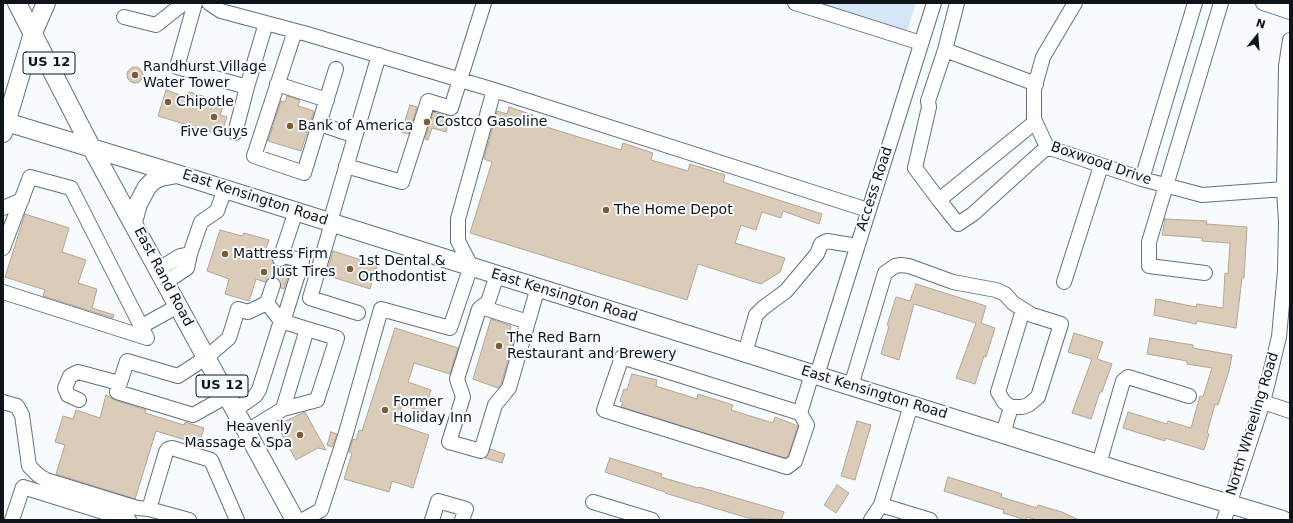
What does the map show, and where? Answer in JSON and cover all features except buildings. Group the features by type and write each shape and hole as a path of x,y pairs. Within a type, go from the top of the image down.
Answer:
{"main road":[{"name":"US 12","path":"17,3 33,33"},
{"path":"33,33 38,3"},
{"path":"4,125 33,33 46,3"},
{"name":"East Rand Road","path":"33,33 91,147 296,520"},
{"name":"East Kensington Road","path":"4,125 91,147 815,374 1099,464 1226,512 1283,520"},
{"path":"133,222 138,204 147,187 154,180 177,174"}],"street":[{"path":"124,17 156,25 184,3"},
{"path":"195,3 177,67 247,87"},
{"path":"209,3 221,11 379,55 494,90 868,210"},
{"path":"346,166 402,182 428,101 451,108 484,3"},
{"path":"795,3 921,43"},
{"name":"Access Road","path":"800,413 815,374 857,246 934,3"},
{"path":"957,3 945,50 928,101 929,107 915,168 958,224 973,214 1047,147"},
{"name":"Boxwood Drive","path":"1075,3 1043,57 1036,84 1034,112 1035,122 1047,147 1142,179 1202,195 1284,189"},
{"path":"1142,179 1195,3"},
{"path":"1205,273 1149,266 1149,242 1221,3"},
{"path":"1263,3 1290,12"},
{"path":"235,133 266,23"},
{"path":"295,31 254,156 304,173 336,69"},
{"name":"North Wheeling Road","path":"1226,512 1262,402 1279,337 1287,272 1284,189 1288,122 1286,66 1290,40"},
{"path":"945,50 1036,84"},
{"path":"358,313 310,298 346,166 379,55"},
{"path":"277,84 327,100"},
{"path":"303,520 321,510 346,433 381,309 450,328 470,266 458,241 458,219 494,90"},
{"path":"939,200 1035,122"},
{"path":"320,124 355,136"},
{"path":"1064,282 1101,166"},
{"path":"3,248 30,177 71,188 148,338 3,292"},
{"path":"162,276 180,256 190,254 201,222 217,211 225,189"},
{"path":"3,208 22,200"},
{"path":"79,400 68,395 66,388 70,376 78,372 193,415 255,396 259,390 302,261 281,257 296,211"},
{"path":"749,354 756,315 786,291 816,254 821,244 827,242 857,246"},
{"path":"851,386 885,273 894,266 909,266 953,282 996,290 1005,294 1023,310 1032,315 1061,324 1038,397 1028,405 1022,407 1011,407 1004,402 998,392 1023,310"},
{"path":"497,275 488,302 479,309 457,379 463,397 449,442 481,451 495,405 509,388 538,288"},
{"path":"118,387 127,361 178,376 206,357 229,338 238,309 248,312 267,303 273,285"},
{"path":"247,431 283,409 317,400 337,338 282,322 267,303"},
{"path":"142,326 178,306"},
{"path":"481,307 528,322"},
{"path":"283,409 307,329"},
{"path":"622,357 800,413 807,425 795,460 787,467 604,410 622,357"},
{"path":"1099,464 1124,381 1128,377 1189,396"},
{"path":"3,402 17,406 22,415 29,466 38,475 46,480 137,508 149,509 188,520"},
{"path":"1262,402 1290,411"},
{"path":"871,520 881,504 911,405"},
{"path":"1004,434 1011,407"},
{"path":"149,509 166,452 168,449 172,448 211,460 237,520"},
{"path":"12,520 23,487 129,520"},
{"path":"432,520 438,501 466,509 462,520"},
{"path":"593,502 652,520"},
{"path":"881,504 930,520"}],"shaded area":[{"path":"807,3 916,3 907,31"}],"tunnel":[{"path":"273,285 280,259"}],"place":[{"name":"Randhurst Village Water Tower","path":"135,75"},
{"name":"Chipotle","path":"168,102"},
{"name":"Five Guys","path":"214,117"},
{"name":"Costco Gasoline","path":"427,122"},
{"name":"Bank of America","path":"290,126"},
{"name":"The Home Depot","path":"606,210"},
{"name":"Mattress Firm","path":"225,254"},
{"name":"1st Dental & Orthodontist","path":"350,269"},
{"name":"Just Tires","path":"264,272"},
{"name":"The Red Barn Restaurant and Brewery","path":"499,346"},
{"name":"Former Holiday Inn","path":"385,410"},
{"name":"Heavenly Massage & Spa","path":"300,435"}]}
